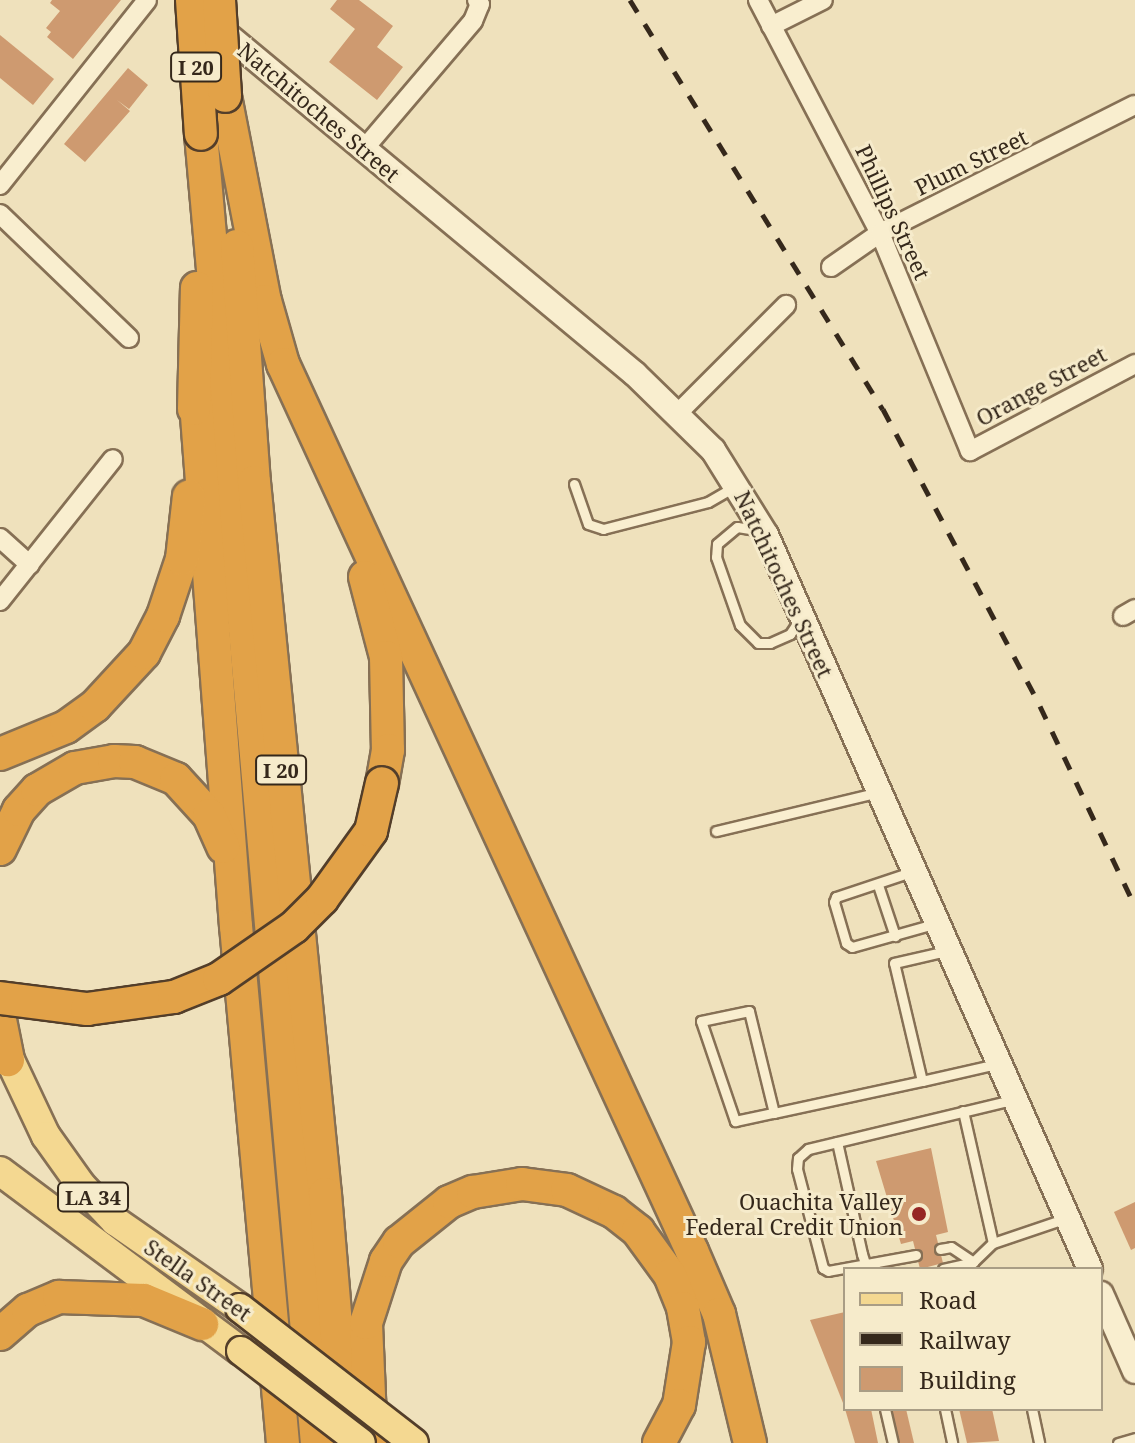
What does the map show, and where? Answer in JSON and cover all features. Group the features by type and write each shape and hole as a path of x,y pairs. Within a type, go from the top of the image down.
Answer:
{"highway":[{"name":"I 20","path":"192,0 201,134 317,1443"},
{"name":"I 20","path":"219,0 254,482 325,1194 346,1443"},
{"path":"0,998 87,1009 174,997 219,979 294,927 322,899 371,831 388,750 386,657 376,609 352,535 283,364 265,301 225,96"},
{"path":"0,754 66,727 95,706 144,653 163,616 182,559 195,390 201,134"},
{"path":"283,364 692,1251 719,1314 750,1443"},
{"path":"195,390 236,926 280,1434"},
{"path":"0,849 19,810 55,776 93,762 135,762 176,779 209,815 227,862 236,926"},
{"path":"0,1020 4,1049"},
{"path":"371,1443 366,1323 386,1261 399,1242 449,1202 473,1192 522,1184 567,1190 614,1212 638,1231 670,1275 683,1308 689,1342 679,1405 659,1443"},
{"path":"0,1334 28,1310 59,1297 144,1300 202,1324"}],"main road":[{"name":"Stella Street","path":"4,1049 46,1136 81,1185 115,1221 240,1308 414,1443"},
{"name":"Stella Street","path":"0,1171 361,1443"}],"street":[{"path":"0,185 147,0"},
{"name":"Natchitoches Street","path":"185,0 635,374 713,450 766,535 1089,1267"},
{"name":"Phillips Street","path":"758,0 880,233 970,451"},
{"path":"771,26 823,0"},
{"path":"364,149 473,21 478,2"},
{"name":"Plum Street","path":"831,267 880,233 1135,105"},
{"path":"0,214 129,338"},
{"path":"678,413 786,305"},
{"name":"Orange Street","path":"970,451 1135,364"},
{"path":"0,601 113,459"},
{"path":"0,538 30,565"},
{"path":"1103,1299 1135,1371"}],"lane":[{"path":"574,484 588,524 603,529 708,502 731,491 735,481"},
{"path":"766,535 753,528 737,527 717,544 716,557 740,625 758,643 770,643 790,634 802,616"},
{"path":"716,831 880,793"},
{"path":"915,872 836,897 834,902 846,943 852,947 937,922"},
{"path":"878,885 895,936"},
{"path":"922,1081 894,963 949,950"},
{"path":"774,1113 749,1011 701,1021 735,1121 774,1113 922,1081 999,1063"},
{"path":"916,1255 823,1268 797,1169 798,1158 808,1149 1015,1099"},
{"path":"963,1111 993,1243"},
{"path":"837,1142 865,1263 872,1267"},
{"path":"952,1267 973,1262 993,1243 1067,1218"},
{"path":"940,1249 951,1247 973,1262"},
{"path":"885,1411 893,1443"},
{"path":"945,1411 952,1443"},
{"path":"1032,1411 1039,1443"},
{"path":"1120,1443 1135,1438"}],"building":[{"path":"52,0 121,0 73,59 47,37 51,32 46,28 60,11 50,3"},
{"path":"337,0 359,0 393,26 377,47 403,67 377,100 329,62 355,29 330,9"},
{"path":"0,35 54,79 33,105 0,78"},
{"path":"128,68 148,85 129,109 117,100 130,111 85,162 64,144"},
{"name":"Ouachita Valley Federal Credit Union","path":"931,1148 948,1232 936,1235 943,1263 920,1267 913,1241 901,1244 876,1161"},
{"path":"1135,1202 1135,1248 1131,1250 1114,1212"},
{"path":"843,1312 843,1403 810,1320"},
{"path":"846,1411 871,1411 878,1443 855,1443"},
{"path":"892,1411 906,1411 914,1443 900,1443"},
{"path":"959,1411 992,1411 999,1441 967,1443"}],"railway":[{"path":"630,0 883,409 1040,706 1135,906"}],"place":[{"name":"Ouachita Valley Federal Credit Union","path":"919,1214"}]}
